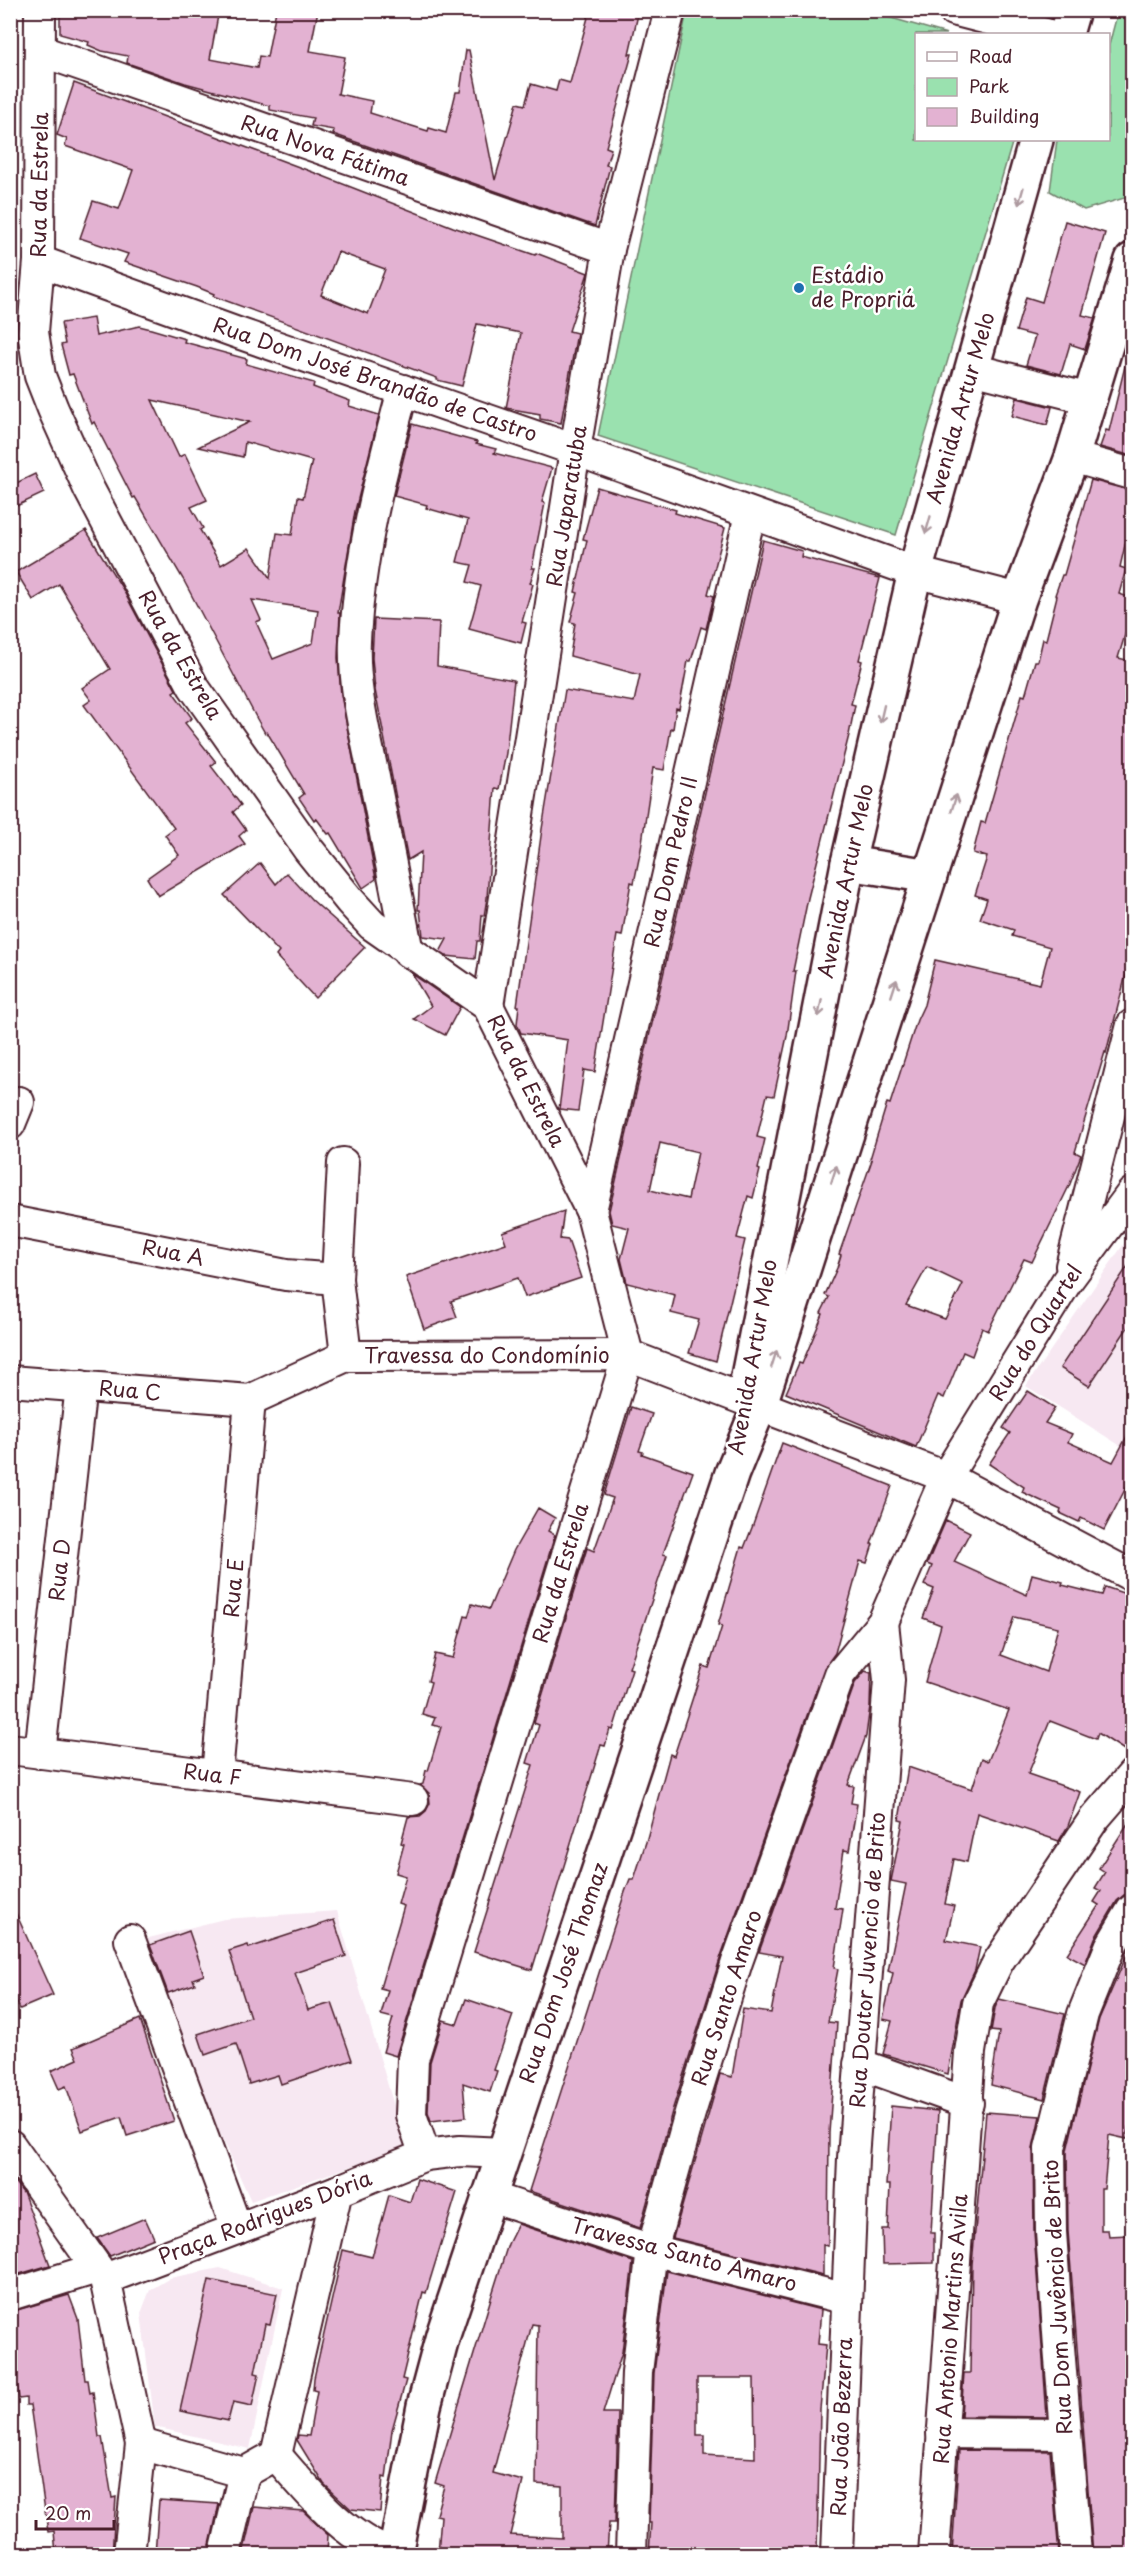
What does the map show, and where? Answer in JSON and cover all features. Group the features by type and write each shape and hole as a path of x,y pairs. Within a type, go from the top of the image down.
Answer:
{"main road":[{"path":"1066,33 1073,10"},
{"name":"Avenida Artur Melo","path":"751,1404 848,863 915,572 1036,141"},
{"name":"Avenida Artur Melo","path":"732,1473 751,1404 930,876 1019,599 1072,457 1132,260"},
{"path":"848,863 930,876"},
{"name":"Rua Dom José Thomaz","path":"394,2554 424,2406 443,2335 487,2196 504,2153 732,1473"},
{"name":"Rua Dom José Thomaz","path":"409,2476 410,2554"}],"street":[{"name":"Rua da Estrela","path":"40,10 39,261 33,332 40,376 89,489 188,675 308,849 372,925 488,1006 591,1211 628,1355 413,2059 411,2115 425,2155"},
{"name":"Rua Japaratuba","path":"488,1006 575,450 609,249 670,10"},
{"path":"953,10 1042,33"},
{"name":"Rua Nova Fátima","path":"41,51 609,249"},
{"name":"Rua Dom José Brandão de Castro","path":"39,261 915,572 1019,599"},
{"path":"972,369 1090,399"},
{"path":"403,390 373,504 355,642 357,681 363,720 408,952"},
{"path":"1072,457 1132,474"},
{"name":"Rua Dom Pedro II","path":"591,1211 750,514"},
{"path":"1067,1281 1122,1108 1132,1025"},
{"path":"250,1400 346,1356 337,1279 343,1164"},
{"name":"Rua do Quartel","path":"946,1477 1067,1281 1132,1193"},
{"name":"Rua A","path":"10,1221 286,1275 337,1279"},
{"path":"628,1355 946,1477 1132,1576"},
{"name":"Travessa do Condomínio","path":"346,1356 628,1355"},
{"name":"Rua C","path":"10,1381 250,1400"},
{"name":"Rua D","path":"40,1753 81,1386"},
{"name":"Rua E","path":"217,1775 250,1400"},
{"name":"Rua Santo Amaro","path":"631,2554 637,2372 652,2250 690,2113 737,1962 840,1674 884,1622 946,1477"},
{"name":"Rua Doutor Juvencio de Brito","path":"847,2299 859,2064 889,1680 884,1622"},
{"name":"Rua F","path":"10,1749 413,1800"},
{"name":"Rua Antonio Martins Avila","path":"934,2554 970,2052 978,2003 998,1962 1094,1819 1132,1775"},
{"name":"Rua Dom Juvêncio de Brito","path":"1076,2554 1052,2232 1050,2148 1083,2014 1110,1947 1132,1910"},
{"path":"130,1940 237,2229"},
{"path":"859,2064 968,2103"},
{"path":"10,2145 101,2273 141,2444 129,2554"},
{"name":"Praça Rodrigues Dória","path":"10,2295 101,2273 237,2229 337,2192 425,2155 460,2151 504,2153"},
{"path":"141,2444 244,2473 276,2455 337,2192"},
{"name":"Travessa Santo Amaro","path":"487,2196 652,2250 847,2299"},
{"name":"Rua João Bezerra","path":"837,2554 847,2299"},
{"path":"942,2433 1066,2434"},
{"path":"276,2455 330,2514 368,2544 394,2554"},
{"path":"225,2554 244,2473"}],"shaded area":[{"path":"1132,1232 1132,1453 1026,1386"},
{"path":"337,1911 406,2147 251,2201 133,1942 224,1919"},
{"path":"220,2268 283,2288 250,2449 155,2427 141,2313 150,2290 170,2278"}],"green space":[{"name":"Estádio de Propriá","path":"687,11 867,11 944,33 915,33 915,141 1013,141 896,535 598,436"},
{"path":"1118,11 1132,11 1132,187 1128,197 1084,210 1050,191 1057,141 1110,141 1110,41"}],"building":[{"path":"60,10 219,10 210,59 257,68 259,56 267,57 276,10 318,10 310,51 345,57 338,94 372,101 370,113 428,131 429,128 446,133 456,92 460,92 466,50 469,50 495,180 517,103 525,105 531,84 556,91 559,80 570,83 590,10 639,10 629,54 632,54 606,147 611,149 606,165 610,166 595,226 333,134 334,130 311,126 313,118 270,110 270,106 185,83 127,63 128,56 102,51 88,45 89,42 60,34"},
{"path":"74,83 453,227 535,255 536,253 588,273 569,331 577,333 561,423 540,419 540,414 506,408 521,333 477,324 462,386 437,380 437,378 213,296 214,294 197,287 124,262 128,254 80,238 93,201 119,209 133,170 65,146 67,139 57,135","holes":["338,252 385,269 368,314 321,295"]},
{"path":"1065,221 1105,233 1082,315 1095,318 1085,349 1070,344 1061,374 1026,365 1035,336 1016,331 1026,297 1042,302"},
{"path":"93,318 96,336 139,326 151,329 185,339 184,342 247,359 246,364 314,383 313,387 350,401 349,406 379,415 355,511 338,613 340,613 338,658 341,695 376,879 363,888 330,833 328,834 316,818 314,820 299,798 304,794 267,732 265,733 183,579 135,497 133,498 94,422 92,424 73,374 69,375 61,345 65,344 61,323","holes":["152,400 250,422 198,447 243,457 245,442 312,461 303,498 298,497 292,535 277,533 270,578 249,548 221,565 200,530 203,528 191,507 207,500 185,454 179,457","252,600 318,610 313,643 273,659 256,622 261,620"]},
{"path":"1125,366 1132,367 1132,456 1100,447 1106,430 1109,431"},
{"path":"1017,398 1052,407 1047,425 1012,416"},
{"path":"412,424 477,442 476,444 496,449 494,453 552,468 542,502 545,503 532,568 535,568 530,583 533,584 522,622 526,623 521,643 469,629 481,586 467,582 472,565 457,562 468,520 394,496"},
{"path":"35,474 44,493 10,509 10,486"},
{"path":"1091,480 1132,491 1132,515 1120,567 1126,569 1119,594 1132,598 1132,612 1118,658 1131,661 1127,675 1132,676 1132,951 1106,1053 1075,1152 1081,1155 1070,1184 1032,1262 1024,1259 988,1331 982,1328 972,1356 963,1352 944,1398 938,1395 916,1447 786,1393 799,1363 802,1364 829,1297 825,1295 837,1268 841,1255 839,1254 872,1160 870,1159 887,1103 890,1104 924,1005 935,960 1040,984 1050,947 1012,936 1014,930 980,919 987,899 975,895 987,857 973,853 981,822 985,823 1022,695 1025,696 1035,661 1038,661 1043,639 1046,640 1057,596 1055,595 1062,575 1064,575","holes":["927,1267 963,1284 945,1319 906,1305"]},
{"path":"597,487 676,510 675,513 725,528 708,594 714,596 706,629 701,627 691,661 688,661 679,709 676,708 673,729 671,728 664,770 653,768 634,883 631,882 622,936 617,935 595,1072 584,1070 578,1111 559,1109 568,1040 521,1033 517,1024 519,1006 517,1006 542,829 565,690 634,702 640,675 570,656 575,623 570,622 578,593 575,592 587,540 583,539"},
{"path":"86,530 122,588 176,690 173,692 192,718 185,723 216,762 211,766 241,805 233,812 246,830 239,836 245,844 158,896 147,878 179,855 165,835 174,828 84,705 91,700 82,688 110,669 59,584 33,600 16,572"},
{"path":"763,540 802,551 801,557 880,578 859,660 862,661 851,704 855,705 849,735 808,898 793,971 796,971 787,1036 774,1096 767,1095 757,1137 765,1139 758,1169 760,1170 753,1198 748,1196 737,1238 745,1240 716,1361 689,1353 699,1320 671,1313 675,1295 627,1283 621,1259 629,1228 612,1224 609,1211","holes":["660,1143 698,1152 688,1199 650,1190"]},
{"path":"374,619 439,622 437,666 514,680 506,753 499,789 495,788 487,898 475,959 446,956 440,952 447,939 423,936 420,910 418,910 421,852 408,860 375,690 372,658"},
{"path":"260,863 276,884 287,873 312,900 365,947 315,998 276,956 279,952 224,895"},
{"path":"412,974 460,1007 445,1035 414,1019 431,1006"},
{"path":"564,1211 560,1239 568,1240 581,1278 525,1297 518,1278 451,1301 457,1317 424,1329 406,1277 506,1243 502,1232"},
{"path":"1132,1260 1132,1321 1089,1386 1060,1368"},
{"path":"1028,1391 1055,1408 1045,1423 1072,1434 1068,1442 1113,1462 1132,1427 1132,1476 1104,1530 1081,1518 1079,1522 1060,1513 1061,1510 1022,1492 1024,1487 989,1464 1010,1433 1003,1428"},
{"path":"631,1407 652,1414 639,1451 693,1472 663,1554 667,1555 629,1668 632,1669 613,1730 610,1729 605,1746 601,1745 532,1970 474,1952 533,1765 527,1763 539,1725 534,1723 587,1548 594,1551 613,1498 604,1495"},
{"path":"782,1443 892,1486 871,1544 873,1544 867,1563 860,1561 835,1653 824,1668 721,1956 673,2108 640,2228 529,2191 625,1892 630,1879 634,1879 646,1842 670,1754 674,1756 703,1666 709,1668 722,1626 718,1625 741,1547 744,1548"},
{"path":"538,1508 555,1518 548,1531 555,1535 396,2056 383,2052 393,2018 381,2015 388,1990 380,1988 404,1906 398,1904 406,1876 396,1873 408,1817 420,1816 430,1803 429,1793 420,1785 423,1784 426,1770 428,1771 441,1727 432,1725 435,1718 422,1714 431,1682 428,1681 435,1654 453,1658 465,1616 468,1617 472,1604 489,1609 514,1550"},
{"path":"946,1520 970,1532 954,1562 1027,1595 1032,1574 1063,1582 1062,1585 1102,1595 1105,1587 1132,1596 1132,1755 1098,1733 1096,1739 1050,1721 1028,1774 1080,1792 1068,1826 1059,1841 977,1813 967,1862 954,1859 945,1904 954,1906 946,1940 980,1947 975,1970 961,2000 948,2074 883,2054 892,2021 883,2019 893,1973 888,1971 906,1884 891,1881 903,1821 899,1820 908,1767 972,1789 982,1758 988,1761 1009,1710 925,1682 941,1625 923,1618 934,1589 924,1585 932,1566 927,1564","holes":["1014,1617 1058,1627 1046,1672 1001,1655"]},
{"path":"865,1671 871,1673 870,1706 866,1736 848,1785 854,1786 851,1803 857,1804 849,1851 844,1850 835,1908 843,1909 834,1968 838,1969 828,2022 837,2023 829,2133 828,2246 823,2245 823,2275 673,2238 720,2074 732,2077 743,2009 771,2013 782,1956 759,1952 855,1683"},
{"path":"1132,1817 1132,1893 1124,1895 1117,1901 1095,1938 1085,1964 1067,1954 1099,1905 1094,1902 1101,1891 1095,1888 1105,1872 1099,1868"},
{"path":"10,1900 53,1995 20,2009 10,1988"},
{"path":"334,1920 346,1956 295,1973 308,2010 332,2003 352,2060 281,2084 278,2075 249,2084 236,2044 205,2055 198,2034 250,2017 229,1951 248,1945 249,1948"},
{"path":"189,1931 204,1975 193,1979 195,1984 168,1993 150,1945"},
{"path":"1132,1943 1132,2111 1127,2139 1109,2135 1104,2189 1101,2189 1101,2230 1108,2230 1109,2236 1129,2235 1130,2261 1132,2261 1132,2501 1128,2502 1131,2554 1093,2554 1068,2231 1067,2150 1099,2019"},
{"path":"466,1999 513,2015 494,2070 497,2071 490,2092 463,2083 466,2117 431,2121 428,2112 430,2062 443,2020 457,2024"},
{"path":"999,1999 1065,2014 1044,2099 991,2085 999,2032 991,2031"},
{"path":"140,2019 174,2121 127,2136 121,2117 82,2131 66,2086 59,2089 51,2071 78,2059 73,2048"},
{"path":"891,2106 938,2111 931,2233 934,2233 934,2263 883,2264 882,2229 888,2229 890,2185 886,2185"},
{"path":"986,2112 1040,2116 1033,2148 1034,2232 1047,2417 961,2416 964,2373 970,2373 972,2264"},
{"path":"10,2176 24,2194 50,2265 16,2275 10,2257"},
{"path":"417,2179 457,2192 426,2293 423,2292 402,2379 406,2380 392,2430 386,2478 383,2477 380,2512 351,2509 324,2484 297,2440 298,2435 309,2436 317,2391 313,2390 314,2378 343,2250 372,2257 389,2195 410,2202"},
{"path":"145,2218 154,2238 110,2256 97,2238"},
{"path":"518,2224 633,2262 622,2352 603,2413 618,2413 615,2523 609,2523 607,2554 438,2553 441,2516 436,2515 444,2486 435,2483 508,2244","holes":["532,2324 538,2325 536,2484 562,2486 562,2538 510,2535 523,2481 493,2473"]},
{"path":"667,2271 821,2310 818,2344 826,2345 820,2409 817,2554 649,2554 654,2373","holes":["697,2378 754,2378 755,2458 704,2455 704,2435 697,2435"]},
{"path":"209,2280 277,2294 270,2325 265,2324 255,2373 259,2374 252,2406 233,2402 228,2421 180,2411"},
{"path":"69,2295 78,2319 85,2380 88,2380 90,2393 93,2392 99,2437 102,2437 112,2498 116,2497 112,2554 56,2554 54,2531 48,2532 30,2405 26,2405 26,2398 19,2399 13,2353 10,2353 10,2312"},
{"path":"959,2450 1050,2451 1059,2554 952,2554"},
{"path":"159,2500 219,2504 208,2554 155,2554"},
{"path":"254,2507 303,2511 328,2535 327,2554 243,2554"}],"place":[{"name":"Estádio de Propriá","path":"799,288"}]}
